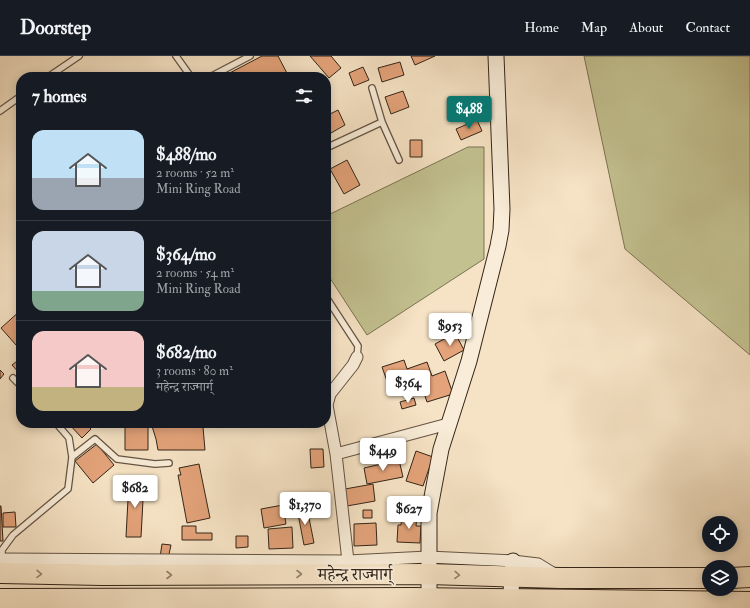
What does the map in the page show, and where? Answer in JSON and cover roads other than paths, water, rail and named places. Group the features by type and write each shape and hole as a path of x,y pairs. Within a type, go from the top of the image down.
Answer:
{"highway":[{"name":"महेन्द्र राज्मार्ग्","path":"1,563 102,575 428,565 512,569 560,578 702,578"},
{"path":"738,578 750,578"},
{"name":"महेन्द्र राज्मार्ग्","path":"0,599 104,601 429,598 510,604 750,602"}],"main road":[{"path":"429,598 429,513 441,449 469,361 501,230 502,210 496,56"},
{"path":"510,604 512,569"}],"street":[{"path":"331,393 353,365 357,357"},
{"path":"336,454 448,424"},
{"path":"331,427 336,454 348,561"},
{"path":"1,563 348,561 428,565"}],"lane":[{"path":"55,72 79,56"},
{"path":"176,56 187,72"},
{"path":"220,72 250,56"},
{"path":"372,88 382,122 399,160"},
{"path":"0,111 16,100"},
{"path":"331,146 382,122"},
{"path":"331,305 358,346 357,357"},
{"path":"13,378 16,381"},
{"path":"1,563 2,550 13,535 68,489 72,457 69,438 60,428"},
{"path":"72,457 95,439 117,459 155,464 169,463"}]}
